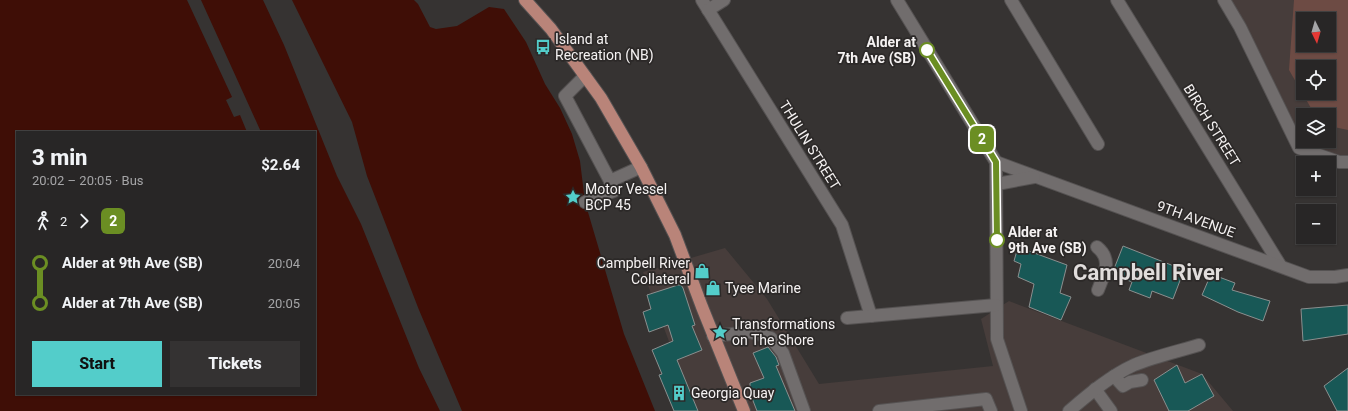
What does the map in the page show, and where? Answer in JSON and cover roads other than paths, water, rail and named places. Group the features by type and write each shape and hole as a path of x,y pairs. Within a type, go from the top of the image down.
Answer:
{"main road":[{"path":"525,0 551,29 601,98 640,167 675,235 713,336 744,411"}],"street":[{"path":"705,5 724,0"},
{"path":"897,0 996,162 997,340 1021,411"},
{"path":"1011,0 1098,144"},
{"name":"BIRCH STREET","path":"1118,0 1280,265"},
{"path":"1224,0 1240,27 1298,148 1340,162 1348,162"},
{"name":"THULIN STREET","path":"705,5 842,225 871,316"},
{"path":"585,76 565,96 610,181 614,192 585,202"},
{"name":"9TH AVENUE","path":"996,162 1280,265 1309,277 1335,277 1348,275"},
{"path":"610,181 640,167"},
{"path":"997,184 1035,177"},
{"path":"1097,247 1103,252 1106,258 1106,266 1098,290"},
{"path":"847,318 996,305"},
{"path":"713,336 750,332 770,338 783,353 804,411"},
{"path":"1069,411 1114,376 1135,365 1199,345"},
{"path":"1114,376 1123,386 1130,382 1142,380"},
{"path":"1096,389 1111,411"},
{"path":"879,411 986,399 991,411"}],"place":[{"name":"Island at Recreation (NB)","path":"543,47"},
{"name":"Alder at 7th Ave (SB)","path":"927,50"},
{"name":"Motor Vessel BCP 45","path":"573,197"},
{"name":"Alder at 9th Ave (SB)","path":"997,240"},
{"name":"Campbell River Collateral","path":"702,271"},
{"name":"Tyee Marine","path":"713,288"},
{"name":"Transformations on The Shore","path":"720,332"},
{"name":"Georgia Quay","path":"679,393"}],"district":[{"name":"Campbell River","path":"1148,272"}]}
